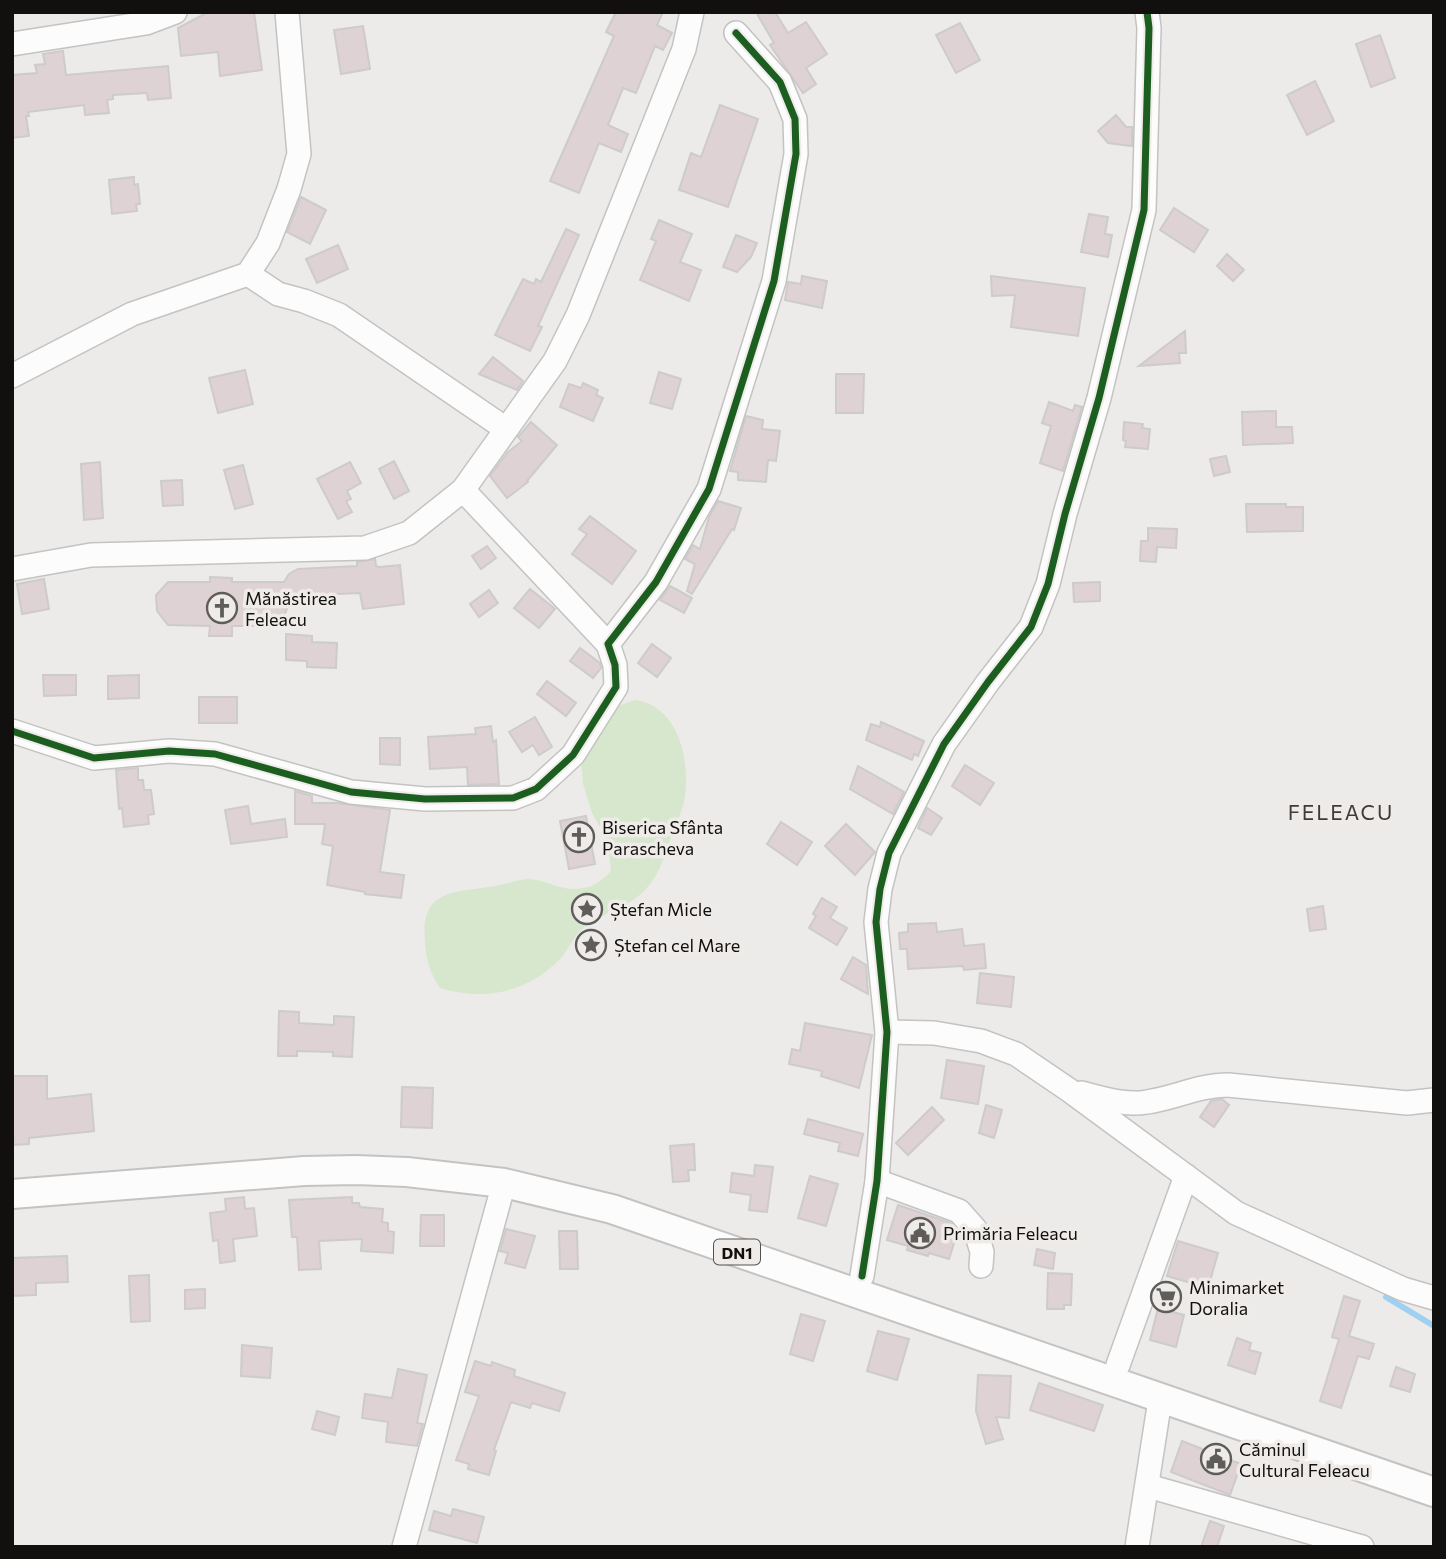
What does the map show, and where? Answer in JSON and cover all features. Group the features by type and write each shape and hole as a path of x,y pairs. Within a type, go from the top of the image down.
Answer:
{"main road":[{"name":"DN1","path":"12,1175 306,1153 368,1153 453,1158 507,1166 616,1192 1434,1473"},
{"name":"DN1","path":"12,1194 317,1171 407,1172 504,1183 612,1209 1160,1400 1434,1492"}],"street":[{"path":"12,44 146,23 175,12"},
{"path":"12,376 132,314 248,274 268,243 299,154 286,12"},
{"path":"12,569 91,555 365,548 409,533 463,491 555,361 578,315 684,49 692,12"},
{"path":"862,1276 877,1181 887,1032 876,922 888,853 944,744 1031,627 1048,583 1099,398 1144,210 1149,27 1147,12"},
{"path":"608,644 656,582 709,489 774,281 796,154 795,119 780,82 736,33"},
{"path":"248,274 278,294 339,315 506,429"},
{"path":"12,731 94,758 169,751 215,754 351,792 425,799 513,798 536,789 573,755 616,687 615,665 608,644 463,491"},
{"path":"887,1032 934,1033 981,1041 1016,1054 1236,1213 1403,1289 1434,1298"},
{"path":"1069,1090 1114,1101 1145,1103 1210,1085 1407,1103 1434,1100"},
{"path":"1118,1366 1186,1176"},
{"path":"877,1181 959,1211 975,1229 982,1252 981,1266"},
{"path":"404,1547 504,1183"},
{"path":"1137,1547 1160,1400"},
{"path":"1148,1486 1362,1547"}],"green space":[{"path":"635,700 650,704 662,712 671,724 683,752 685,767 683,806 653,880 635,899 586,926 561,958 535,979 505,991 489,994 440,988 431,972 425,942 425,924 428,911 434,902 454,893 527,879 569,889 584,888 596,884 611,871 608,841 592,813 583,784 581,758 615,707"}],"building":[{"path":"208,12 254,12 262,70 220,76 218,52 181,56 178,28"},
{"path":"616,12 663,12 657,25 672,33 663,50 655,46 636,93 623,88 608,125 628,134 621,152 599,143 579,193 550,181 614,36 606,32"},
{"path":"756,12 775,12 788,33 806,22 827,54 806,68 816,84 803,93 770,45 774,43"},
{"path":"960,23 980,60 956,73 936,35"},
{"path":"363,26 370,69 341,74 334,30"},
{"path":"1380,35 1395,78 1371,87 1356,44"},
{"path":"63,51 66,75 168,66 171,98 148,100 147,93 113,95 113,99 107,100 109,113 85,115 84,105 28,112 29,116 26,116 29,136 12,138 12,75 37,73 35,65 45,64 43,54"},
{"path":"1315,81 1334,121 1307,135 1287,95"},
{"path":"720,105 758,119 728,207 679,190 691,153 701,157"},
{"path":"1116,115 1126,127 1132,127 1132,146 1108,143 1098,131"},
{"path":"134,177 134,185 138,184 140,204 136,204 137,211 112,214 109,180"},
{"path":"301,197 326,210 310,244 287,232"},
{"path":"1174,208 1208,230 1194,252 1160,230"},
{"path":"1089,214 1108,217 1105,234 1112,235 1108,257 1081,252"},
{"path":"659,220 692,234 680,262 701,270 689,301 640,280 656,241 651,239"},
{"path":"566,229 579,235 538,326 542,327 530,351 495,335 523,279 534,284 536,279 541,282"},
{"path":"736,235 757,243 751,257 737,272 723,267"},
{"path":"338,245 348,269 317,283 306,259"},
{"path":"1227,254 1244,270 1233,281 1217,266"},
{"path":"802,276 827,281 822,308 785,300 788,282 801,284"},
{"path":"991,276 1085,288 1078,336 1011,327 1015,295 992,296"},
{"path":"1185,331 1186,353 1179,353 1180,363 1139,366"},
{"path":"493,357 523,381 517,390 479,374"},
{"path":"245,370 253,404 218,413 209,378"},
{"path":"659,372 681,379 672,409 650,403"},
{"path":"836,374 864,374 863,413 836,413"},
{"path":"583,383 598,390 596,395 603,398 593,421 560,407 569,384 581,388"},
{"path":"1049,402 1073,411 1075,405 1082,407 1063,471 1040,463 1051,426 1042,423"},
{"path":"1276,411 1276,427 1292,427 1293,443 1243,445 1242,412"},
{"path":"746,416 763,420 762,429 780,431 776,461 768,460 766,482 738,480 738,472 730,471"},
{"path":"531,422 557,445 528,482 507,498 490,476 508,452 522,441 518,437"},
{"path":"1124,422 1143,424 1142,428 1150,429 1148,449 1125,447"},
{"path":"1226,456 1230,472 1214,476 1210,459"},
{"path":"394,461 409,491 394,499 379,469"},
{"path":"100,462 103,518 84,520 81,464"},
{"path":"350,462 361,483 347,491 351,499 346,501 352,512 338,519 317,479"},
{"path":"243,465 253,504 235,509 224,470"},
{"path":"182,480 183,505 163,506 161,481"},
{"path":"718,501 741,508 734,530 732,529 692,594 687,591 695,564 685,559 693,545 700,549 709,517"},
{"path":"1246,504 1286,504 1286,507 1303,507 1303,531 1247,532"},
{"path":"590,516 636,551 612,584 572,554 587,534 579,529"},
{"path":"1148,528 1177,529 1176,548 1157,547 1156,562 1140,561 1141,541 1148,541"},
{"path":"487,546 496,558 481,569 472,556"},
{"path":"375,559 376,566 379,567 400,565 404,604 363,609 360,593 292,596 280,626 232,626 232,636 209,636 210,626 168,625 157,611 156,595 168,582 210,582 210,577 232,578 232,582 284,582 289,574 298,569 357,566 357,562"},
{"path":"44,579 49,609 22,614 17,584"},
{"path":"1100,582 1100,601 1074,602 1073,583"},
{"path":"670,586 692,598 684,613 660,600"},
{"path":"530,589 555,609 539,628 514,608"},
{"path":"489,590 498,603 479,617 470,604"},
{"path":"286,634 312,636 312,642 337,643 336,668 307,667 307,661 286,660"},
{"path":"652,644 671,658 657,677 638,663"},
{"path":"580,648 600,663 601,668 593,678 570,661"},
{"path":"43,675 76,675 76,695 44,696"},
{"path":"139,675 139,698 108,699 108,676"},
{"path":"547,681 576,703 566,716 537,694"},
{"path":"199,697 237,697 237,723 199,723"},
{"path":"535,717 552,747 539,755 533,745 522,752 509,732"},
{"path":"881,722 924,741 918,756 914,754 912,760 866,740 871,724 880,727"},
{"path":"491,726 493,742 496,740 499,784 468,785 467,767 430,769 428,737 476,734 475,728"},
{"path":"380,738 400,738 400,765 380,764"},
{"path":"965,765 994,783 980,805 952,786"},
{"path":"858,766 904,792 893,814 850,789"},
{"path":"138,768 138,780 143,780 144,790 151,790 154,814 148,815 149,824 124,827 122,808 119,809 116,770"},
{"path":"295,791 312,796 312,803 338,803 390,810 380,872 404,875 401,898 365,894 327,885 333,846 322,844 325,824 295,824"},
{"path":"248,806 251,824 285,819 287,837 231,844 225,810"},
{"path":"927,808 942,818 931,835 918,828"},
{"path":"586,816 595,864 569,869 560,821"},
{"path":"781,822 812,842 797,865 767,844"},
{"path":"846,824 875,852 855,875 825,846"},
{"path":"822,898 837,907 830,918 847,928 837,945 809,928"},
{"path":"1323,906 1326,929 1310,931 1307,909"},
{"path":"936,923 937,932 962,929 964,946 984,944 986,968 964,970 963,966 908,969 907,949 900,949 899,933 908,932 908,924"},
{"path":"853,957 866,965 868,994 841,979"},
{"path":"980,973 1014,977 1011,1007 977,1003"},
{"path":"279,1011 299,1012 299,1023 334,1025 334,1016 354,1017 352,1057 333,1056 333,1052 297,1051 297,1056 278,1056"},
{"path":"805,1023 872,1035 859,1088 821,1076 822,1071 789,1064 792,1049 800,1051"},
{"path":"947,1060 984,1066 978,1104 941,1098"},
{"path":"12,1076 47,1076 47,1099 91,1094 94,1131 29,1138 29,1144 12,1145"},
{"path":"402,1087 433,1088 432,1128 401,1127"},
{"path":"1222,1099 1229,1105 1214,1127 1200,1117 1211,1101"},
{"path":"986,1105 1002,1110 994,1138 979,1133"},
{"path":"932,1107 944,1120 908,1155 896,1143"},
{"path":"808,1119 863,1134 858,1156 838,1151 840,1143 804,1134"},
{"path":"694,1144 695,1170 688,1170 689,1181 673,1182 670,1146"},
{"path":"755,1165 773,1167 767,1212 749,1210 751,1195 730,1192 732,1173 754,1176"},
{"path":"810,1176 838,1184 826,1226 798,1218"},
{"path":"244,1197 245,1209 254,1208 257,1236 233,1239 235,1261 220,1263 218,1240 213,1241 210,1213 226,1211 225,1199"},
{"path":"352,1197 352,1203 359,1203 360,1207 383,1209 382,1222 388,1223 388,1231 394,1232 393,1253 361,1251 362,1239 319,1241 321,1269 299,1270 297,1237 292,1237 289,1200"},
{"path":"898,1205 951,1223 958,1231 949,1259 907,1250 908,1246 887,1240"},
{"path":"421,1215 444,1215 444,1246 420,1246"},
{"path":"506,1229 535,1236 525,1268 505,1263 508,1253 500,1251"},
{"path":"559,1231 577,1231 578,1269 560,1269"},
{"path":"1178,1241 1218,1253 1208,1288 1167,1276"},
{"path":"1037,1249 1055,1253 1053,1269 1034,1265"},
{"path":"67,1256 68,1282 36,1283 36,1295 12,1296 12,1258"},
{"path":"1048,1273 1072,1274 1071,1305 1064,1305 1064,1309 1047,1309"},
{"path":"149,1275 150,1321 131,1322 129,1276"},
{"path":"205,1289 205,1308 185,1309 185,1290"},
{"path":"1344,1296 1360,1301 1349,1336 1374,1344 1369,1359 1358,1356 1341,1408 1320,1401 1339,1339 1332,1337"},
{"path":"1158,1308 1184,1315 1176,1347 1150,1340"},
{"path":"801,1314 825,1321 813,1361 790,1354"},
{"path":"878,1331 909,1339 897,1380 867,1371"},
{"path":"1237,1338 1251,1343 1249,1350 1261,1353 1255,1374 1228,1365"},
{"path":"242,1345 272,1348 270,1378 241,1376"},
{"path":"475,1361 491,1366 492,1362 515,1370 514,1376 565,1393 559,1411 532,1403 530,1408 511,1402 494,1450 496,1451 489,1475 468,1469 469,1464 456,1460 479,1396 465,1392"},
{"path":"1396,1367 1415,1374 1410,1392 1390,1386"},
{"path":"398,1369 427,1375 417,1423 423,1424 417,1446 386,1442 388,1422 362,1418 365,1394 392,1398"},
{"path":"978,1375 1011,1376 1009,1418 996,1417 1003,1439 986,1444 976,1411"},
{"path":"1039,1383 1103,1405 1094,1431 1030,1410"},
{"path":"317,1411 339,1417 335,1435 312,1429"},
{"path":"1182,1441 1241,1464 1230,1495 1171,1472"},
{"path":"453,1509 484,1517 477,1543 429,1530 434,1511 451,1516"},
{"path":"1210,1521 1224,1526 1217,1547 1201,1547"}],"waterway":[{"path":"1386,1297 1434,1326"}],"cycle path":[{"path":"862,1276 877,1181 887,1032 876,922 880,889 889,853 944,744 1031,627 1048,584 1065,514 1099,398 1144,210 1149,28 1147,12"},
{"path":"12,731 94,758 169,751 215,754 351,792 425,799 513,798 536,789 573,755 616,687 615,665 608,644 656,582 709,489 774,281 796,154 795,119 780,82 736,33"}],"place":[{"name":"Mănăstirea Feleacu","path":"222,608"},
{"name":"Biserica Sfânta Parascheva","path":"579,837"},
{"name":"Ștefan Micle","path":"587,909"},
{"name":"Ștefan cel Mare","path":"591,945"},
{"name":"Primăria Feleacu","path":"920,1233"},
{"name":"Minimarket Doralia","path":"1166,1297"},
{"name":"Căminul Cultural Feleacu","path":"1216,1459"}],"district":[{"name":"FELEACU","path":"1341,811"}]}
